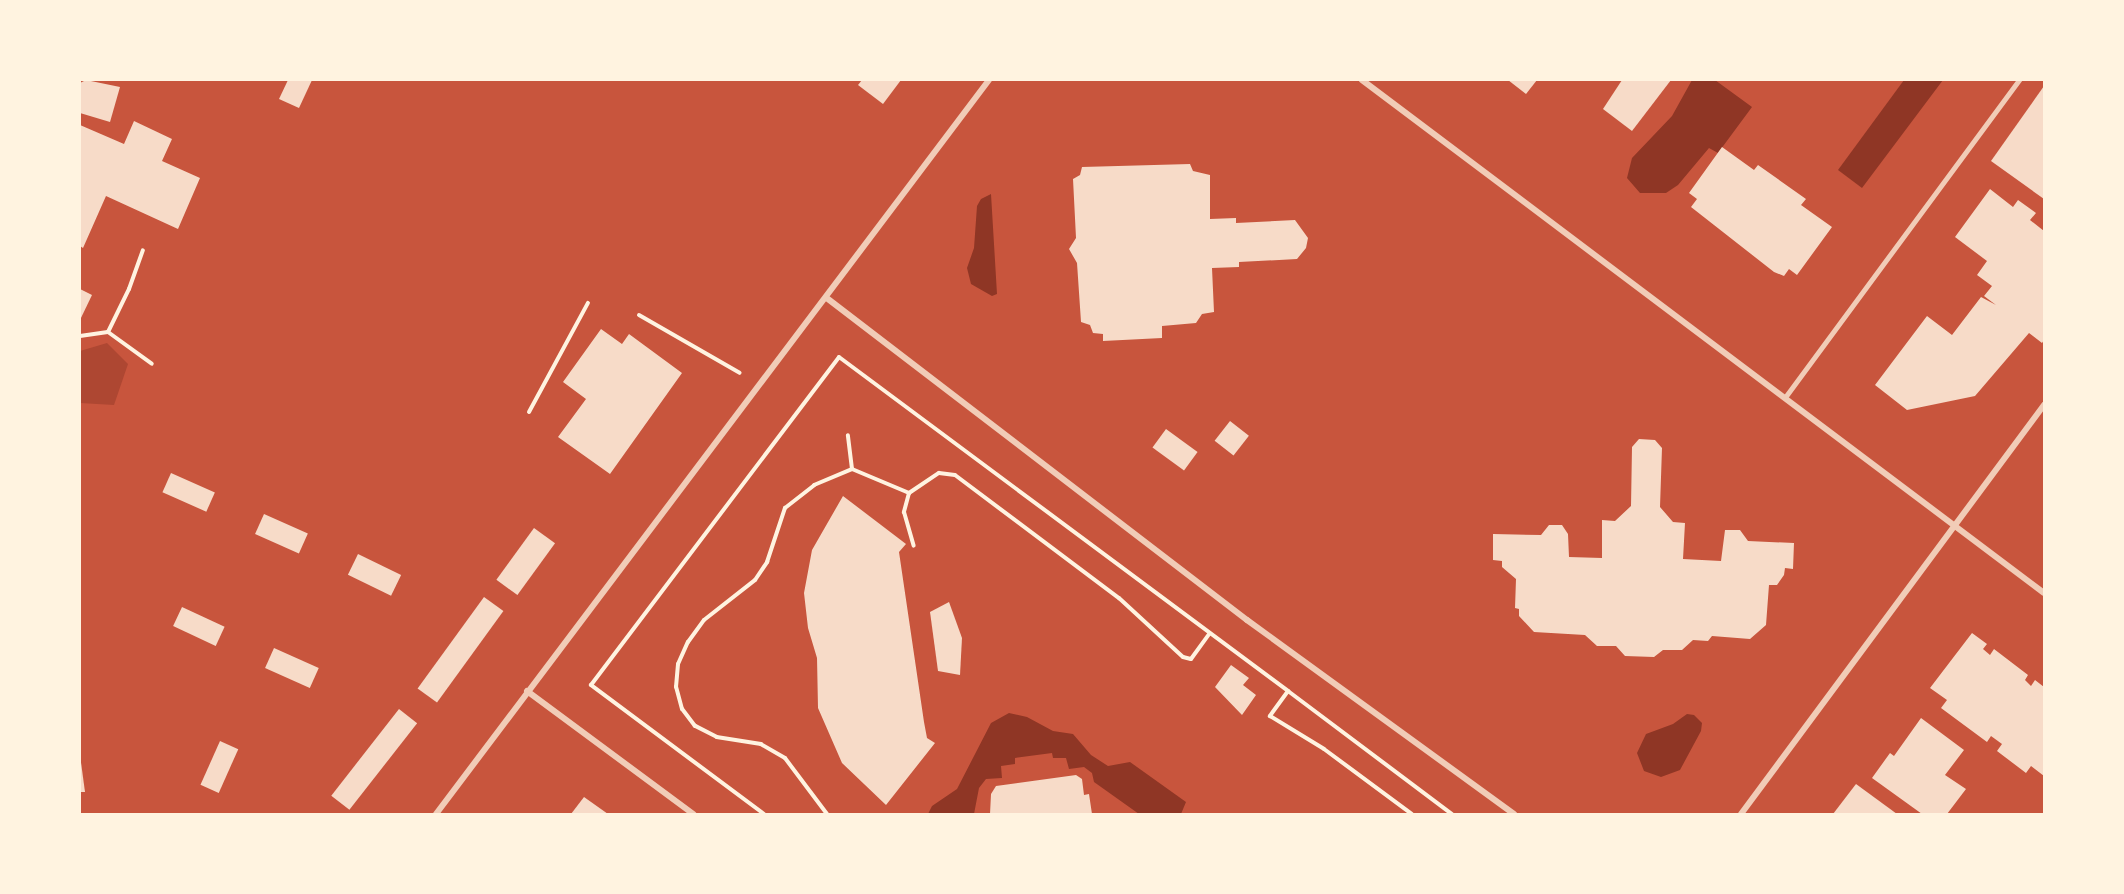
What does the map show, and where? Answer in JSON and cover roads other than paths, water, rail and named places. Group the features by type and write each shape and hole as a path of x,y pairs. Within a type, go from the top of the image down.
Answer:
{"street":[{"path":"436,814 527,691 828,299 989,80"},
{"path":"1362,80 1786,396 2044,593"},
{"path":"828,299 1247,620 1514,814"},
{"path":"1741,814 2044,405"},
{"path":"527,691 693,814"}],"lane":[{"path":"1786,396 2019,80"}]}
